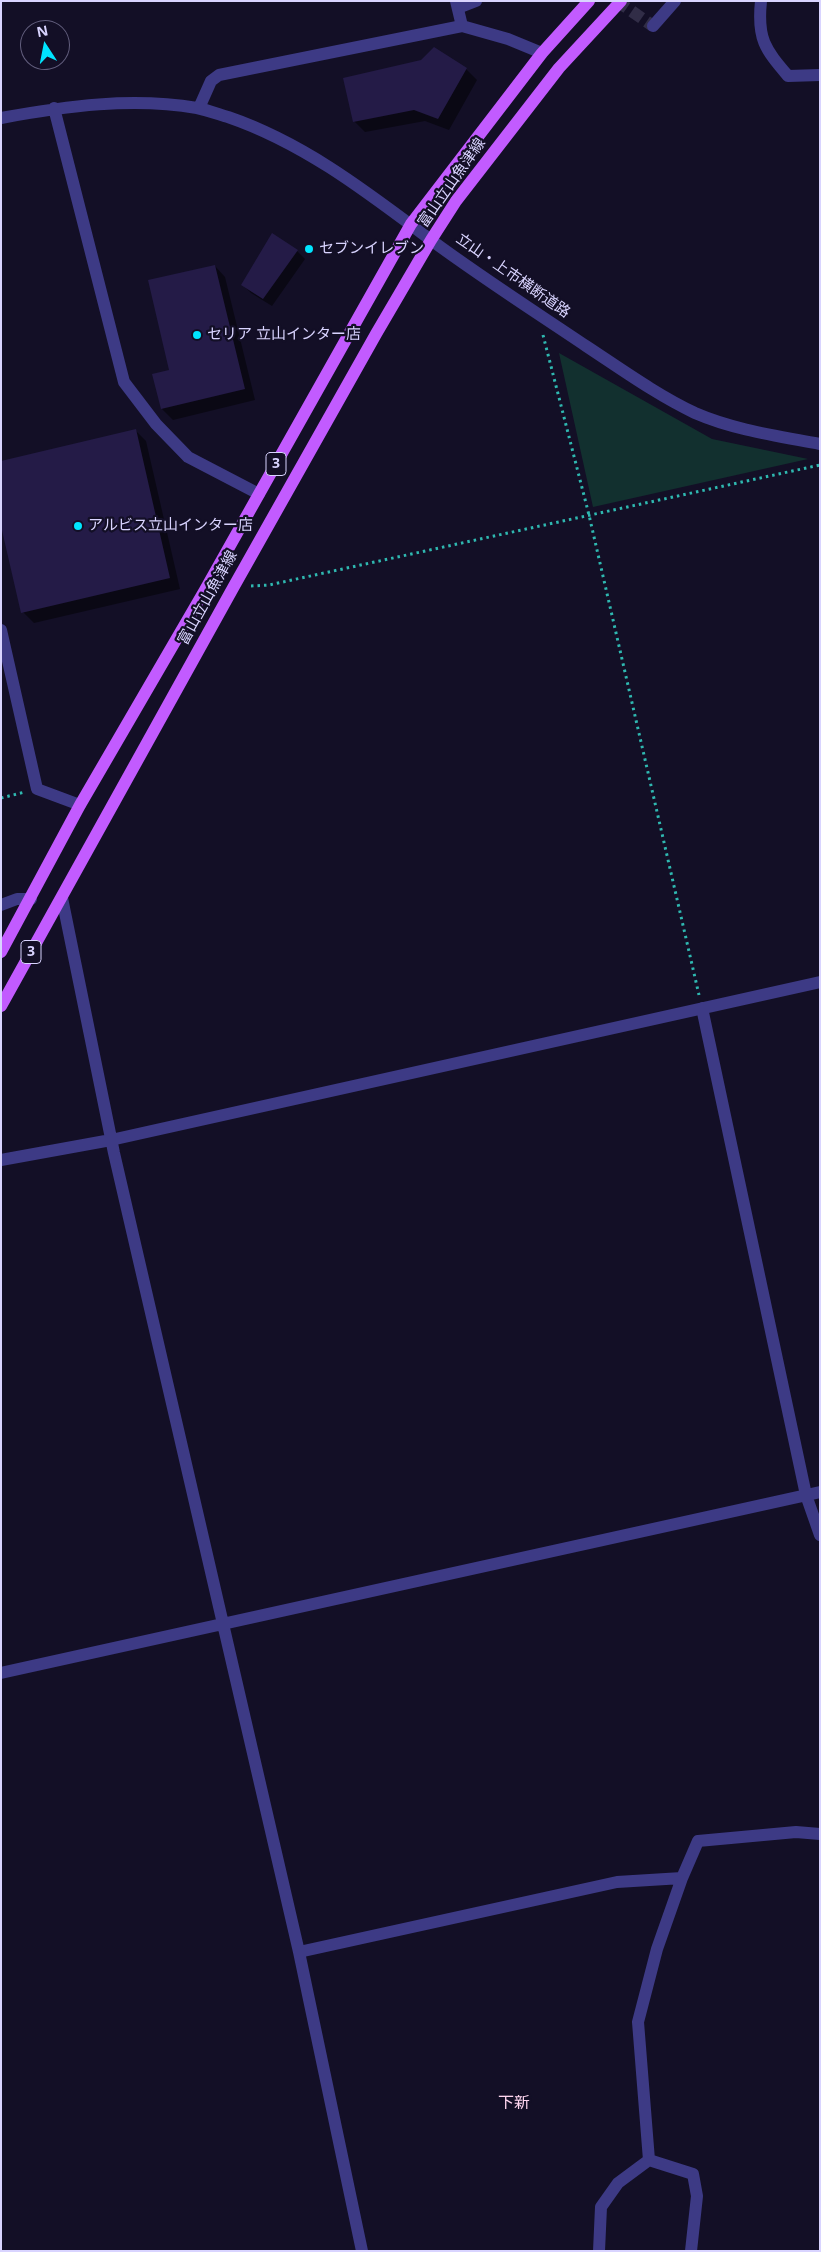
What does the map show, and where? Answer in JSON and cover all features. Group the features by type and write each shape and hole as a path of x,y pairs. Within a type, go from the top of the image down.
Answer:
{"main road":[{"name":"富山立山魚津線","path":"1,952 80,805 259,494 411,224 542,53 589,1"},
{"name":"富山立山魚津線","path":"1,1006 371,342 456,201 548,83 620,1"}],"street":[{"path":"462,26 457,4 476,1"},
{"path":"653,26 675,1"},
{"path":"761,1 759,25 766,50 788,76 820,75"},
{"path":"199,108 211,81 219,75 462,26 508,39 542,53"},
{"name":"立山・上市横断道路","path":"1,118 54,108 141,102 199,108 250,125 295,146 357,184 432,240 538,314 636,379 696,413 756,432 820,444"},
{"path":"54,108 124,382 156,424 188,457 259,494"},
{"path":"1,630 37,789 80,805"},
{"path":"62,898 111,1140 299,1952 362,2251"},
{"path":"1,905 16,899 31,899"},
{"path":"1,1160 111,1140 820,982"},
{"path":"702,1008 806,1495 820,1535"},
{"path":"1,1673 820,1492"},
{"path":"649,2160 638,2022 657,1949 682,1878 698,1841 796,1832 820,1834"},
{"path":"299,1952 617,1882 682,1878"},
{"path":"599,2251 601,2207 618,2183 649,2160"},
{"path":"649,2160 693,2174 697,2196 691,2251"}],"path":[{"path":"538,314 588,515 702,1008"},
{"path":"233,588 269,585 820,465"},
{"path":"1,798 37,789"}],"green space":[{"path":"559,353 712,439 808,459 593,507"}],"building":[{"path":"434,47 467,68 438,119 414,110 353,122 343,78 421,60"},
{"path":"272,233 298,250 263,299 241,285"},
{"path":"215,265 245,389 161,409 152,374 169,370 148,280"},
{"path":"136,429 170,578 21,613 1,526 1,461"}],"tunnel":[{"path":"617,1 653,26"}],"place":[{"name":"セブンイレブン","path":"309,249"},
{"name":"セリア 立山インター店","path":"197,335"},
{"name":"アルビス立山インター店","path":"78,526"}],"district":[{"name":"下新","path":"514,2103"}]}
